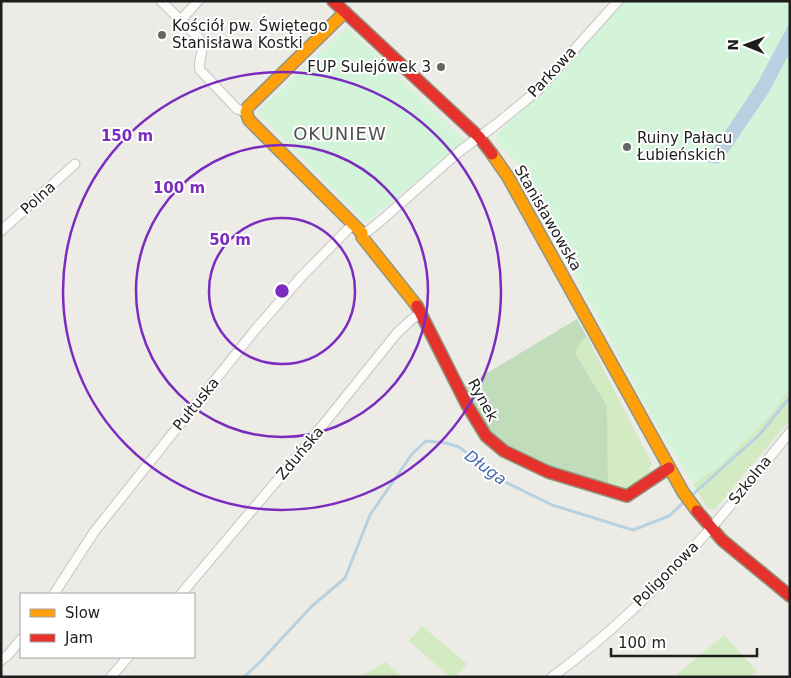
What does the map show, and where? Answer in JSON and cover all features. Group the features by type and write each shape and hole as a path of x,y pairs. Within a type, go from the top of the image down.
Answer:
{"main road":[{"name":"Stanisławowska","path":"333,1 479,137 508,177 683,492 698,513 722,540 790,596"},
{"path":"246,112 253,101 345,12"},
{"name":"Rynek","path":"246,112 249,120 362,233 362,237 412,299 421,313 467,405 486,436 504,450 548,472 627,496 669,468"}],"street":[{"path":"161,1 200,39 202,43 200,70 237,109 246,112"},
{"path":"181,20 198,1"},
{"name":"Parkowa","path":"479,137 537,91 618,1"},
{"path":"362,233 368,231 383,219 460,151 479,137"},
{"name":"Polna","path":"1,231 75,164"},
{"name":"Pułtuska","path":"55,593 94,532 243,346 302,276 353,224"},
{"name":"Zduńska","path":"182,593 302,451 397,333 421,313"},
{"name":"Szkolna","path":"711,528 790,432"},
{"name":"Poligonowa","path":"552,677 577,659 611,628 711,528"},
{"path":"1,660 8,655 20,640"},
{"path":"111,677 127,658"}],"green space":[{"path":"625,1 790,1 790,387 772,413 721,464 693,484 650,414 557,242 546,209 518,164 498,143 496,135 571,60"},
{"path":"347,27 465,141 366,223 257,112"},
{"path":"577,319 587,337 582,340 575,353 607,406 608,484 541,463 511,447 497,437 485,424 464,387"},
{"path":"587,337 652,464 649,470 652,473 631,489 608,484 607,406 575,353 582,340"},
{"path":"790,387 790,420 715,509 708,509 693,484 721,464 772,413"},
{"path":"422,626 467,664 455,677 450,677 409,641"},
{"path":"724,635 757,671 750,677 678,677 676,675"},
{"path":"386,662 402,677 359,677"}],"water":[{"path":"790,22 790,52 769,92 718,164 708,162 708,157 758,82"}],"waterway":[{"name":"Długa","path":"690,497 759,435 790,397"},
{"name":"Długa","path":"244,677 311,607 345,578 370,515 412,454 426,441 446,443 459,447 503,481 552,505 633,530 669,516 685,501"}],"traffic: slow":[{"path":"345,12 248,107 246,112 249,120 362,233 362,237 417,306"},
{"path":"492,154 508,177 683,492 697,511"}],"traffic: jam":[{"path":"333,1 479,137 492,154"},
{"path":"417,306 467,405 486,436 504,451 548,472 627,496 669,468"},
{"path":"697,511 722,540 790,596"}],"place":[{"name":"Kościół pw. Świętego Stanisława Kostki","path":"162,35"},
{"name":"FUP Sulejówek 3","path":"441,67"},
{"name":"Ruiny Pałacu Łubieńskich","path":"627,147"}],"district":[{"name":"OKUNIEW","path":"340,134"}]}
